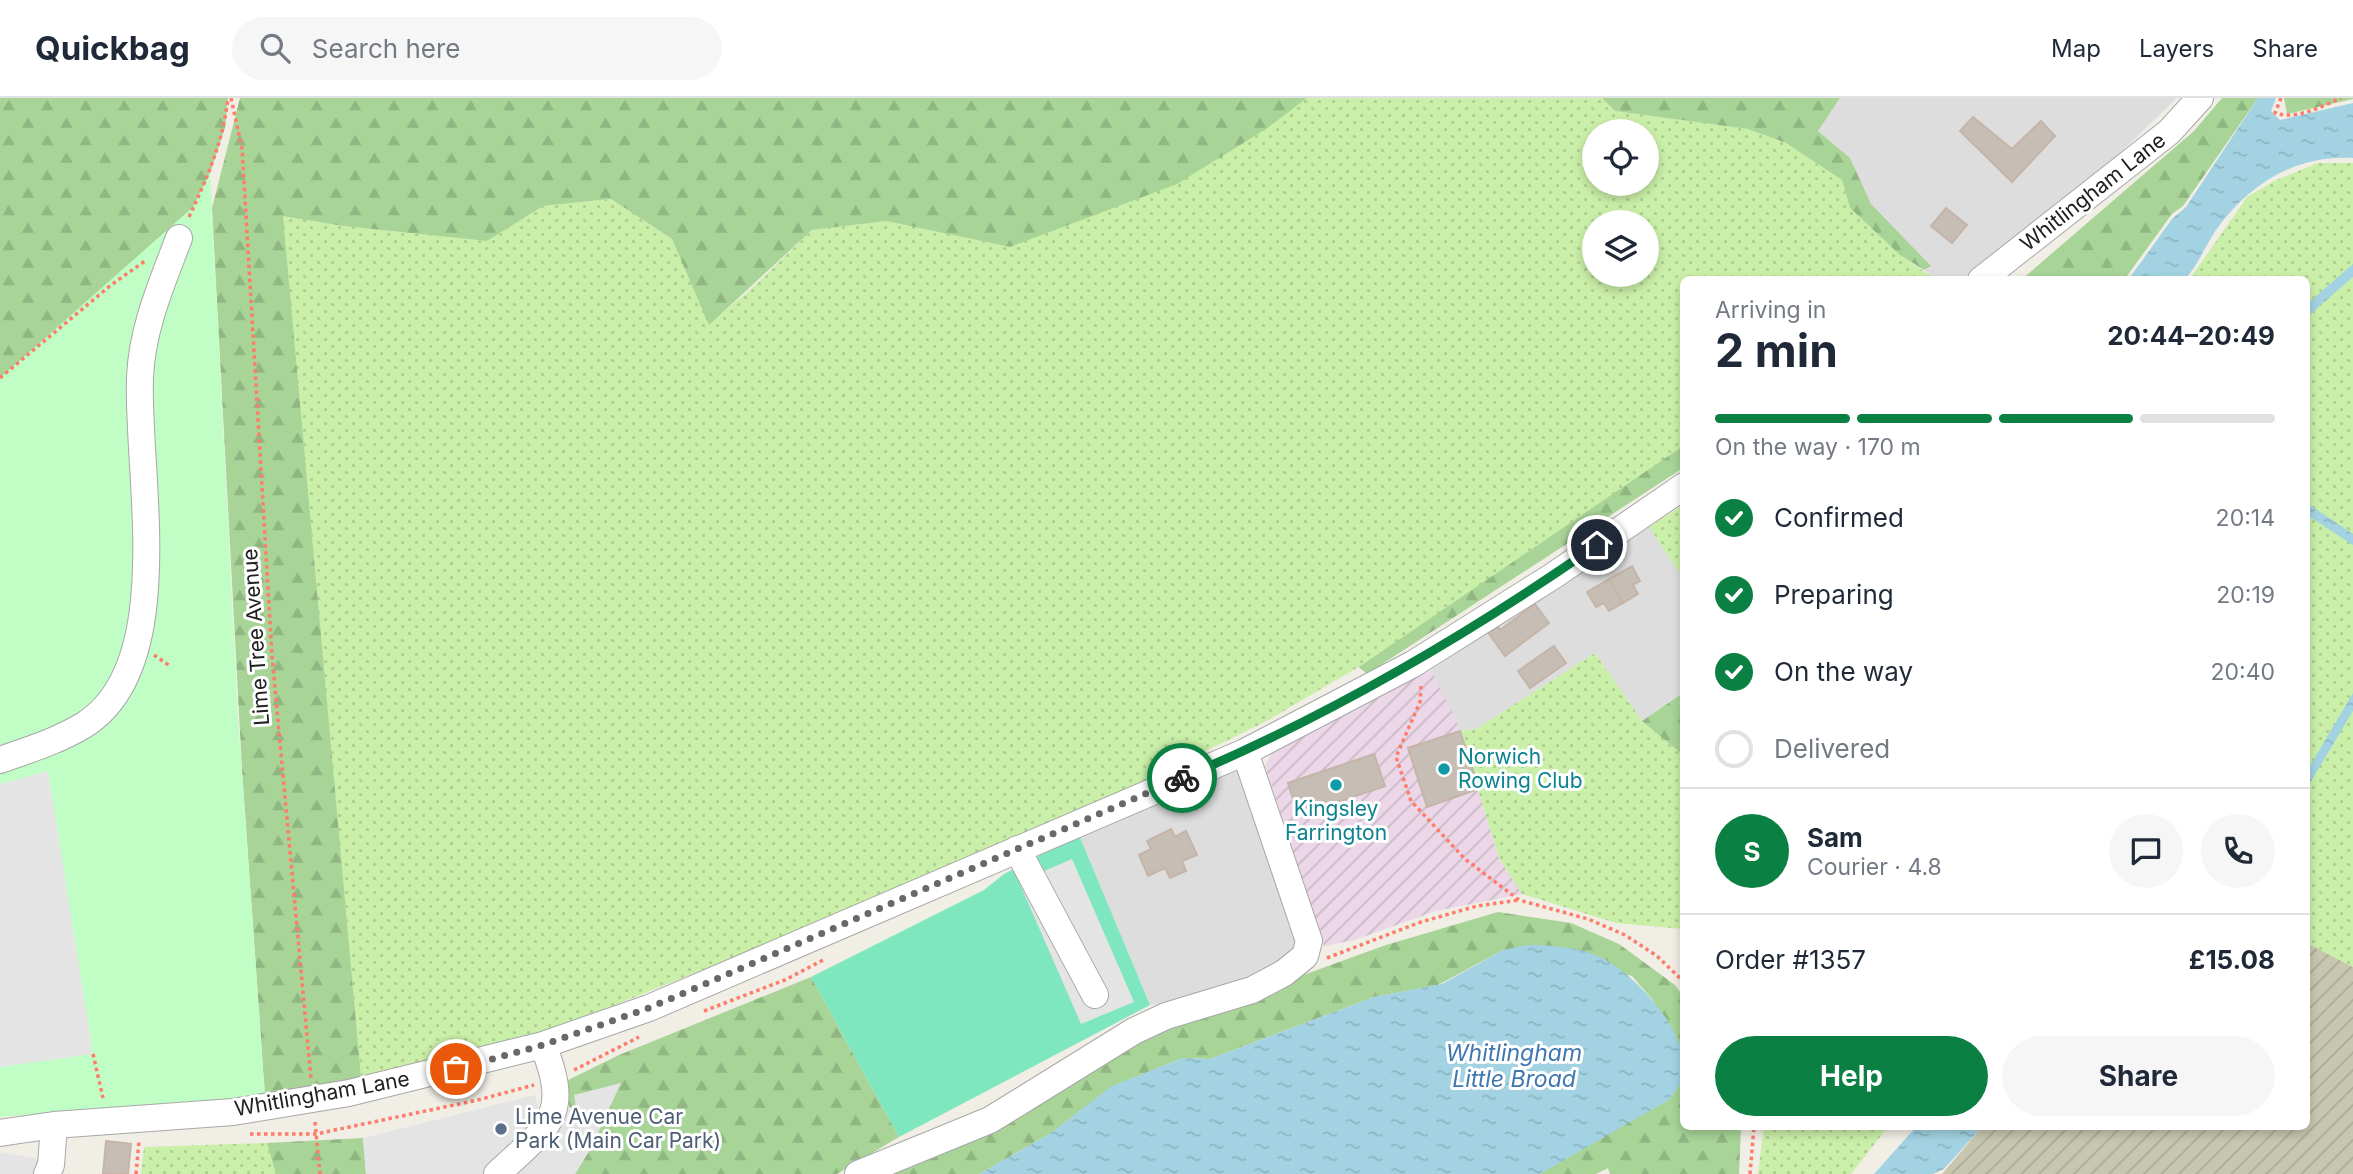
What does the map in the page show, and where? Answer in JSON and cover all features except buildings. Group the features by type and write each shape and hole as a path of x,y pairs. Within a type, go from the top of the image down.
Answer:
{"street":[{"name":"Whitlingham Lane","path":"1986,276 2169,132 2200,98"},
{"path":"0,760 85,724 121,687 138,644 147,573 140,375 151,313 179,238"},
{"name":"Whitlingham Lane","path":"0,1133 54,1125 233,1111 313,1099 456,1069 543,1045 649,1008 1245,752 1413,664 1553,576 1680,489"},
{"path":"858,1174 990,1120 1134,1031 1166,1016 1252,990 1295,965 1304,956 1309,940 1245,752"},
{"path":"1017,849 1095,995"},
{"path":"497,1174 530,1143 553,1114 558,1096 556,1078 543,1045"},
{"path":"52,1171 54,1125"}],"path":[{"path":"0,378 111,285 179,238 210,173 225,128 230,98"},
{"name":"Lime Tree Avenue","path":"230,98 242,148 272,656 320,1174"},
{"path":"2281,98 2275,113 2284,116 2307,112 2341,98"},
{"path":"1413,664 1420,683 1420,702 1396,757 1410,801 1465,859 1519,900 1588,919 1625,935 1657,956 1680,978"},
{"path":"1295,965 1337,956 1477,906 1519,900"},
{"path":"93,1054 109,1121"},
{"path":"1750,1174 1754,1130"},
{"path":"136,1174 139,1139"}],"shaded area":[{"path":"1840,98 2177,98 2085,187 1966,276 1931,276 1924,270 1930,266 1870,204 1850,158 1818,131"},
{"path":"1649,527 1680,574 1680,695 1642,721 1595,653 1476,729 1460,731 1431,670"},
{"path":"1431,670 1457,722 1499,858 1522,894 1436,911 1355,940 1324,946 1265,766 1271,754"},
{"path":"1240,768 1300,940 1285,963 1196,999 1150,1005 1079,835"},
{"path":"48,771 93,1054 0,1067 0,784"},
{"path":"1072,859 1134,1002 1081,1024 1019,882"},
{"path":"2310,945 2353,967 2353,1174 1942,1174 1979,1130 2310,1130"},
{"name":"Lime Avenue Car Park (Main Car Park)","path":"621,1083 591,1148 575,1174 366,1174 363,1138 535,1095 541,1119 576,1106 574,1095"},
{"path":"0,1152 58,1162 65,1174 0,1174"}],"green space":[{"path":"0,98 228,98 225,128 210,173 179,238 0,378"},
{"path":"240,98 1307,98 1266,129 1177,184 1010,247 886,221 812,230 709,325 672,239 611,199 543,206 487,241 343,226 283,216 361,1077 265,1096 242,769 212,208"},
{"path":"1302,98 1602,98 1615,111 1749,129 1786,143 1842,180 1850,208 1900,255 1931,276 1680,276 1680,448 1372,659 1265,722 1105,800 859,907 555,1029 361,1077 282,215 343,226 487,241 543,206 611,199 672,239 709,324 750,290 812,230 886,221 1010,247"},
{"path":"1602,98 1840,98 1818,131 1850,158 1871,204 1931,266 1924,270 1900,255 1850,208 1842,180 1786,143 1748,129 1615,111"},
{"path":"2222,98 2258,98 2183,206 2172,214 2127,276 2026,276 2194,131"},
{"path":"2284,98 2353,98 2353,99 2287,114"},
{"path":"2318,163 2353,163 2353,967 2310,945 2310,276 2192,276 2247,197 2274,181"},
{"path":"210,173 238,718 265,1096 0,1117 0,378 193,207"},
{"path":"1680,448 1680,470 1367,674 1359,667"},
{"path":"1680,507 1680,574 1649,527"},
{"path":"1595,653 1642,721 1680,753 1680,929 1616,923 1522,894 1499,858 1460,731 1476,729"},
{"path":"1680,695 1680,753 1642,721"},
{"path":"1079,835 1150,1005 899,1137 811,977 984,890 1004,874"},
{"path":"1498,912 1571,923 1619,944 1675,985 1680,992 1680,1048 1652,999 1632,976 1503,950 1438,985 1374,997 1210,1059 1183,1058 1113,1086 1051,1133 979,1174 879,1174 1160,1027 1386,945"},
{"path":"811,977 899,1137 837,1174 575,1174 591,1148 574,1095 577,1106 570,1108 562,1083 619,1055"},
{"path":"1680,1083 1680,1130 1741,1130 1739,1174 1610,1174 1608,1168 1596,1174 1535,1174 1670,1099"},
{"path":"1764,1130 1886,1130 1851,1174 1758,1174"},
{"path":"363,1138 366,1174 276,1174 267,1143"},
{"path":"267,1143 277,1174 141,1174 144,1147"}],"water":[{"path":"2258,98 2276,98 2271,111 2280,120 2353,103 2353,158 2332,158 2293,167 2259,186 2243,199 2216,230 2187,276 2131,276 2172,219 2186,207"},
{"path":"2353,264 2353,277 2310,314 2310,301"},
{"path":"2310,505 2353,534 2353,545 2310,517"},
{"path":"2353,693 2353,711 2310,783 2310,766"},
{"name":"Whitlingham Little Broad","path":"1528,945 1575,949 1602,958 1630,978 1658,1008 1679,1042 1680,1084 1670,1099 1540,1174 979,1174 1051,1133 1112,1086 1183,1058 1210,1059 1374,997 1442,984 1503,950"},
{"path":"1913,1130 1979,1130 1944,1169 1933,1174 1874,1174"}],"way so far":[{"path":"456,1069 543,1045 649,1008 1182,778"}],"place":[{"name":"Norwich Rowing Club","path":"1444,769"},
{"name":"Kingsley Farrington","path":"1336,785"},
{"name":"Lime Avenue Car Park (Main Car Park)","path":"501,1129"}],"route":[{"path":"1182,778 1245,752 1413,664 1553,576 1597,545"}]}
